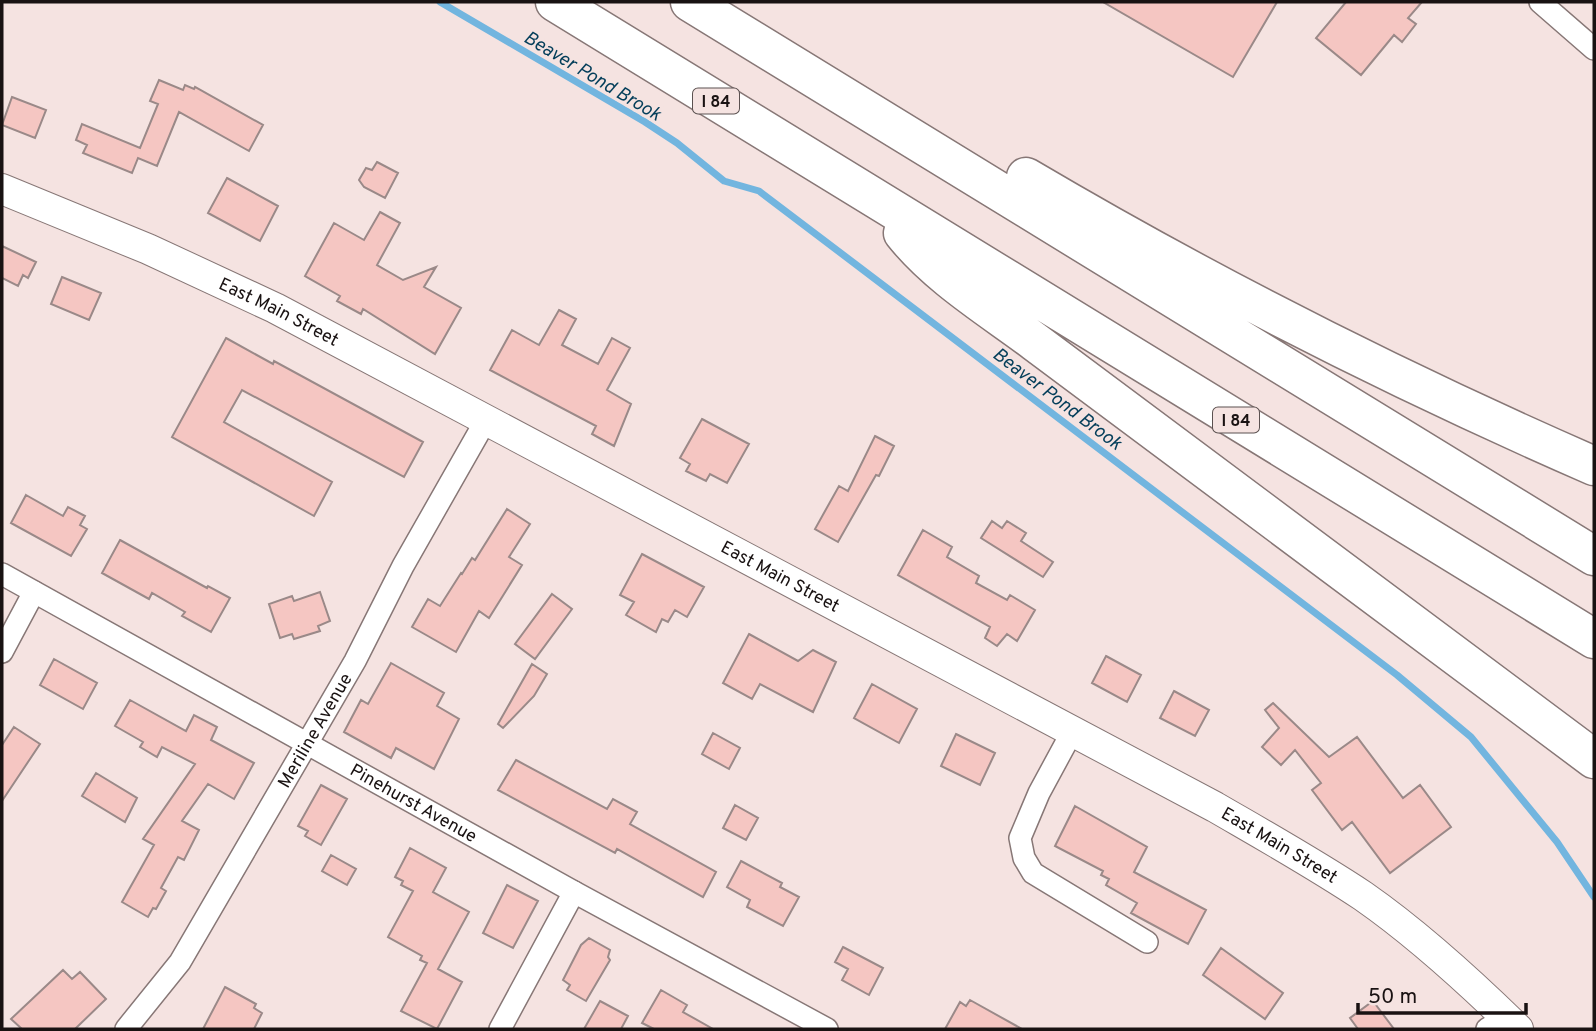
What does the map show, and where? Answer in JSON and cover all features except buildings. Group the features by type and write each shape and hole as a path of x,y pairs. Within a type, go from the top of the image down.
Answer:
{"highway":[{"name":"I 84","path":"555,2 1594,639"},
{"path":"690,2 1594,556"},
{"path":"915,139 956,144 981,152 1274,315 1450,401 1594,466"},
{"path":"878,200 909,241 948,276 1594,759"}],"main road":[{"name":"East Main Street","path":"2,189 148,249 251,296 1215,807 1330,875 1408,930 1504,1025"}],"street":[{"path":"1540,2 1594,49"},
{"name":"Meriline Avenue","path":"126,1029 180,962 355,661 403,566 486,420"},
{"name":"Pinehurst Avenue","path":"2,574 574,892 827,1029"},
{"path":"2,652 34,592"},
{"path":"1072,732 1039,793 1020,838 1024,858 1033,873 1147,942"},
{"path":"500,1029 574,892"}],"waterway":[{"name":"Beaver Pond Brook","path":"440,2 645,122 677,143 724,181 759,191 1397,675 1471,737 1557,842 1594,897"}]}
